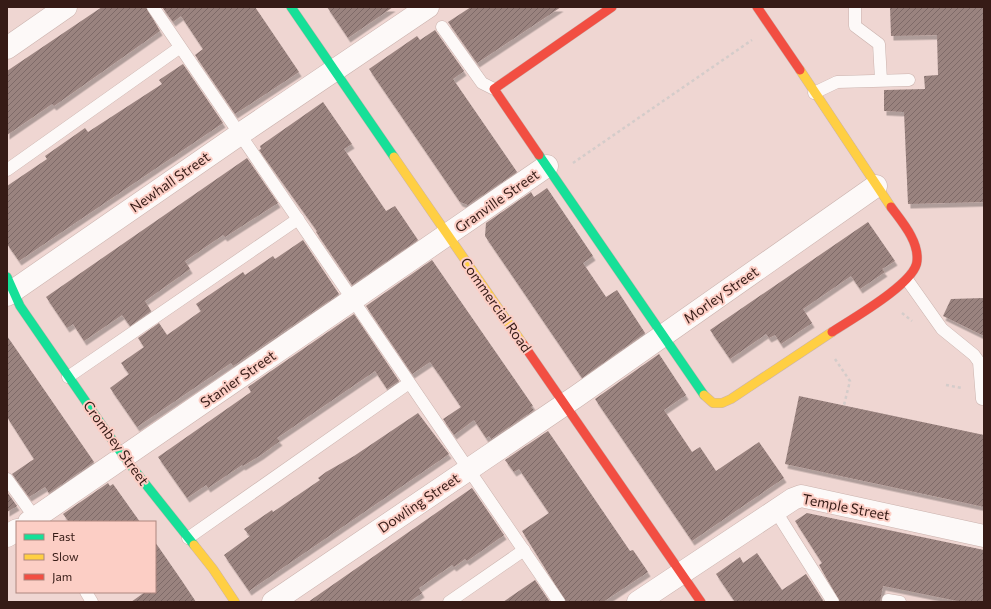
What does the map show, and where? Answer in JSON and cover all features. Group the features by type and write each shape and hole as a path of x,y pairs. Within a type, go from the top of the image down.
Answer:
{"street":[{"path":"7,48 66,7"},
{"name":"Commercial Road","path":"291,7 701,602"},
{"name":"Newhall Street","path":"9,288 428,7"},
{"path":"612,7 494,89 662,336 706,398 713,403 722,403 731,399 822,340 908,281 916,271 918,255 916,247 757,7"},
{"name":"Granville Street","path":"448,236 551,171"},
{"name":"Morley Street","path":"565,404 876,186"},
{"name":"Stanier Street","path":"34,521 124,457 448,236"},
{"name":"Crombey Street","path":"9,288 124,457 188,538 235,602"},
{"name":"Dowling Street","path":"273,602 565,404"},
{"name":"Temple Street","path":"638,602 775,510 801,496 984,536"},
{"path":"7,536 16,531"}],"lane":[{"path":"153,7 179,48 240,134 559,602"},
{"path":"855,7 855,26 879,44 881,80"},
{"path":"442,27 482,83 494,89"},
{"path":"7,170 179,48"},
{"path":"814,92 837,82 909,80"},
{"path":"68,376 298,219"},
{"path":"908,281 942,329 974,355 979,362 982,399"},
{"path":"188,538 409,383"},
{"path":"7,479 34,521"},
{"path":"775,510 833,602"},
{"path":"449,602 524,550"}],"path":[{"path":"551,171 771,28"},
{"path":"887,296 895,307 913,322"},
{"path":"822,340 850,381 844,405"},
{"path":"962,382 963,395"},
{"path":"946,385 962,388"}],"building":[{"path":"102,7 146,7 160,31 54,106 52,104 7,135 7,71"},
{"path":"162,7 255,7 299,72 235,114 195,55 203,49 181,16 173,22"},
{"path":"327,7 393,7 348,38"},
{"path":"471,7 561,7 477,63 448,22"},
{"path":"890,7 984,7 984,202 908,204 904,112 884,111 884,90 925,89 924,76 938,75 937,35 891,36"},
{"path":"435,30 464,71 453,79 517,172 468,205 460,202 369,69 417,36 420,40"},
{"path":"183,64 223,123 19,261 7,244 7,186 47,159 45,156 85,128 88,132 162,84 159,80"},
{"path":"323,102 352,144 344,149 386,211 395,206 418,240 352,285 316,232 317,231 259,150 261,149 260,146"},
{"path":"247,158 278,203 225,237 223,235 185,261 190,269 145,301 151,311 130,326 122,315 84,341 73,324 67,328 46,297"},
{"path":"547,188 593,256 583,263 606,297 617,290 645,333 582,378 485,236 486,223 531,192 534,197"},
{"path":"868,222 895,261 882,269 885,272 860,289 851,276 803,309 812,323 781,344 775,335 769,338 766,334 730,359 710,330"},
{"path":"303,240 339,294 233,366 231,363 137,427 110,388 129,374 121,363 144,347 138,338 159,323 167,335 201,311 196,304 243,272 245,275 273,256 275,259"},
{"path":"432,260 533,406 531,407 534,410 491,439 489,436 486,438 474,420 454,435 443,419 461,407 440,376 430,362 412,374 366,306"},
{"path":"984,298 984,336 943,316 951,299"},
{"path":"354,314 399,381 387,389 375,371 277,438 280,441 261,455 243,466 242,465 208,488 206,485 187,498 158,457 251,392 248,387"},
{"path":"7,336 94,462 49,493 45,487 29,497 12,474 34,459 7,417"},
{"path":"659,354 686,395 664,410 692,452 700,447 716,471 759,442 784,478 692,541 595,399"},
{"path":"799,396 984,435 984,507 785,464"},
{"path":"418,413 449,454 249,591 224,555 250,536 244,529 272,510 273,512 320,480 318,478 326,472 354,456"},
{"path":"548,431 630,551 633,550 648,572 603,602 566,602 522,531 549,513 519,469 514,472 505,460"},
{"path":"108,483 110,486 113,484 139,521 68,521 63,514"},
{"path":"472,488 504,535 467,561 465,559 454,567 452,565 419,588 422,593 409,602 308,602"},
{"path":"7,492 17,506 7,512"},
{"path":"807,513 984,550 984,602 962,602 883,586 880,602 840,602 819,565 822,563 795,521"},
{"path":"156,543 196,602 131,602 144,593 156,593"},
{"path":"757,553 782,590 806,574 824,602 735,602 716,574 740,557 743,563"},
{"path":"535,580 550,602 503,602"}],"traffic: fast":[{"path":"291,7 394,157"},
{"path":"539,155 704,395"},
{"path":"7,277 20,306 124,457 194,545"}],"traffic: slow":[{"path":"800,70 891,207"},
{"path":"394,157 523,344"},
{"path":"704,395 713,403 722,403 731,399 832,332"},
{"path":"194,545 213,569 235,602"}],"traffic: jam":[{"path":"539,155 494,89 612,7"},
{"path":"757,7 800,70"},
{"path":"832,332 881,300 906,280 914,270 917,261 917,254 913,239 905,225 891,207"},
{"path":"523,344 701,602"}]}
